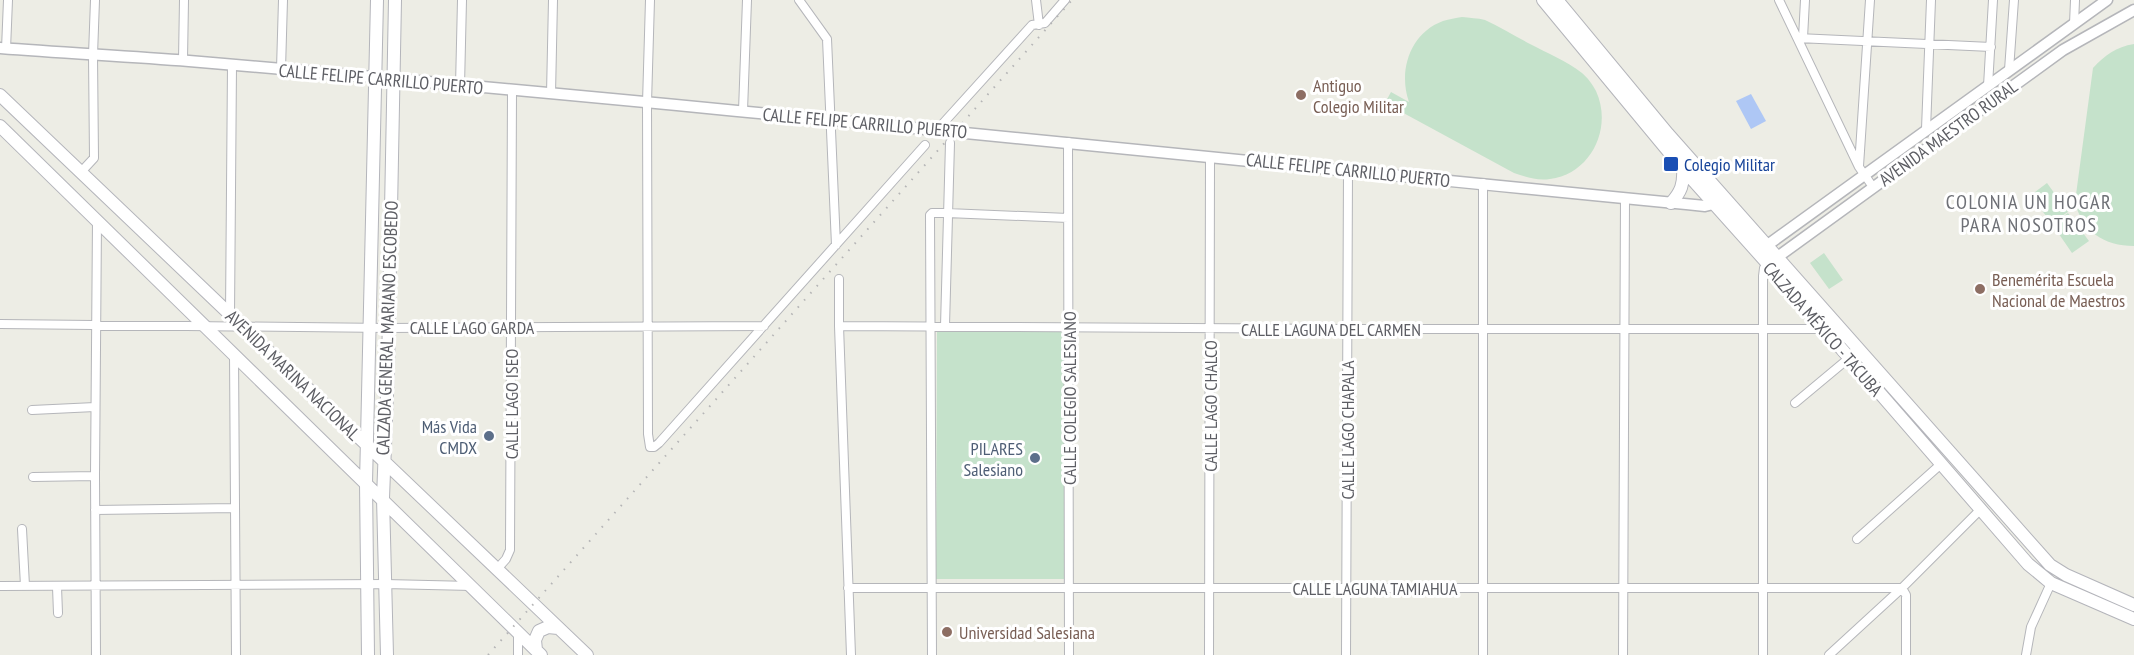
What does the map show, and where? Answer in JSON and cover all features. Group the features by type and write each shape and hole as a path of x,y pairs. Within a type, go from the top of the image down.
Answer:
{"main road":[{"name":"CALZADA GENERAL MARIANO ESCOBEDO","path":"368,655 366,483 377,0"},
{"name":"CALZADA GENERAL MARIANO ESCOBEDO","path":"387,655 383,498 395,0"},
{"name":"CALZADA MÉXICO - TACUBA","path":"1542,0 1683,169 1715,205 1762,249"},
{"name":"CALZADA MÉXICO - TACUBA","path":"1557,0 1668,134 1727,199 1762,249 1848,358 2028,564 2051,583 2134,619"},
{"name":"AVENIDA MARINA NACIONAL","path":"0,95 587,655"},
{"name":"AVENIDA MARINA NACIONAL","path":"0,126 539,653"},
{"path":"1671,203 1682,188 1683,169"},
{"name":"CALZADA MÉXICO - TACUBA","path":"1772,261 2050,565 2066,575 2134,605"},
{"path":"520,634 531,634 538,631 543,613"},
{"path":"539,653 535,639 539,631 548,627 558,628"}],"street":[{"path":"3,48 8,0"},
{"path":"81,172 94,158 95,0"},
{"path":"183,60 184,0"},
{"path":"281,69 283,0"},
{"path":"460,86 462,0"},
{"path":"551,94 553,0"},
{"path":"650,0 647,103 648,442 650,447 659,443 925,145"},
{"path":"743,111 747,0"},
{"path":"799,0 827,39 836,245"},
{"path":"1036,0 1039,25"},
{"path":"937,130 1032,25 1045,23 1065,0"},
{"path":"1779,0 1800,38 1862,170 1873,187"},
{"path":"1800,38 1805,0"},
{"path":"1862,170 1870,0"},
{"path":"1926,129 1931,0"},
{"path":"1988,86 1993,0"},
{"path":"2009,70 2014,0"},
{"path":"2074,24 2075,0"},
{"name":"AVENIDA MAESTRO RURAL","path":"1762,249 1862,170 1908,142 2108,0"},
{"name":"AVENIDA MAESTRO RURAL","path":"1772,261 2063,50 2134,10"},
{"path":"1800,38 1990,47"},
{"name":"CALLE FELIPE CARRILLO PUERTO","path":"3,48 183,60 743,111 1705,206 1715,205 1727,199"},
{"path":"230,314 232,65"},
{"name":"CALLE LAGO ISEO","path":"498,568 510,550 512,91"},
{"name":"CALLE COLEGIO SALESIANO","path":"1068,142 1069,655"},
{"path":"1908,142 1917,156"},
{"path":"945,326 950,143"},
{"name":"CALLE LAGO CHALCO","path":"1209,655 1210,157"},
{"name":"CALLE LAGO CHAPALA","path":"1346,655 1348,170"},
{"path":"1483,655 1484,183"},
{"path":"1623,655 1624,198"},
{"path":"932,655 930,215 947,213 1068,218"},
{"path":"96,655 97,220"},
{"path":"1763,655 1763,271 1772,261"},
{"path":"839,279 851,655"},
{"name":"CALLE LAGO GARDA","path":"0,324 371,328 764,326"},
{"name":"CALLE LAGUNA DEL CARMEN","path":"839,326 1824,329"},
{"path":"234,354 236,655"},
{"path":"1795,404 1848,358"},
{"path":"32,410 95,407"},
{"path":"1857,539 1941,464"},
{"path":"33,477 95,476"},
{"path":"95,510 234,508"},
{"path":"1829,655 1902,588 1981,509"},
{"path":"22,529 25,586"},
{"path":"2026,655 2031,627 2051,583"},
{"path":"0,586 385,584 472,586"},
{"path":"57,587 58,613"},
{"name":"CALLE LAGUNA TAMIAHUA","path":"848,588 1902,588"},
{"path":"1902,588 1906,596 1906,655"},
{"path":"518,655 520,634"}],"green space":[{"path":"1462,17 1482,19 1491,23 1570,65 1590,81 1601,105 1600,134 1587,159 1577,168 1550,179 1532,178 1514,173 1385,103 1391,92 1409,102 1405,78 1406,66 1422,34 1443,21"},
{"path":"2134,44 2134,246 2113,243 2096,235 2083,221 2075,202 2093,68 2111,52"},
{"path":"2047,183 2068,212 2051,223 2031,195"},
{"path":"2068,213 2089,241 2072,253 2052,224"},
{"path":"1824,253 1843,280 1829,289 1810,263"},
{"path":"937,330 1065,331 1064,579 936,579"}],"water":[{"path":"1751,94 1766,121 1751,129 1736,101"}],"railway":[{"path":"488,655 1072,0"}],"place":[{"name":"Antiguo Colegio Militar","path":"1301,95"},
{"name":"Colegio Militar","path":"1671,164"},
{"name":"Benemérita Escuela Nacional de Maestros","path":"1980,289"},
{"name":"Más Vida CMDX","path":"489,436"},
{"name":"PILARES Salesiano","path":"1035,458"},
{"name":"Universidad Salesiana","path":"947,632"}],"district":[{"name":"COLONIA UN HOGAR PARA NOSOTROS","path":"2029,214"}]}
